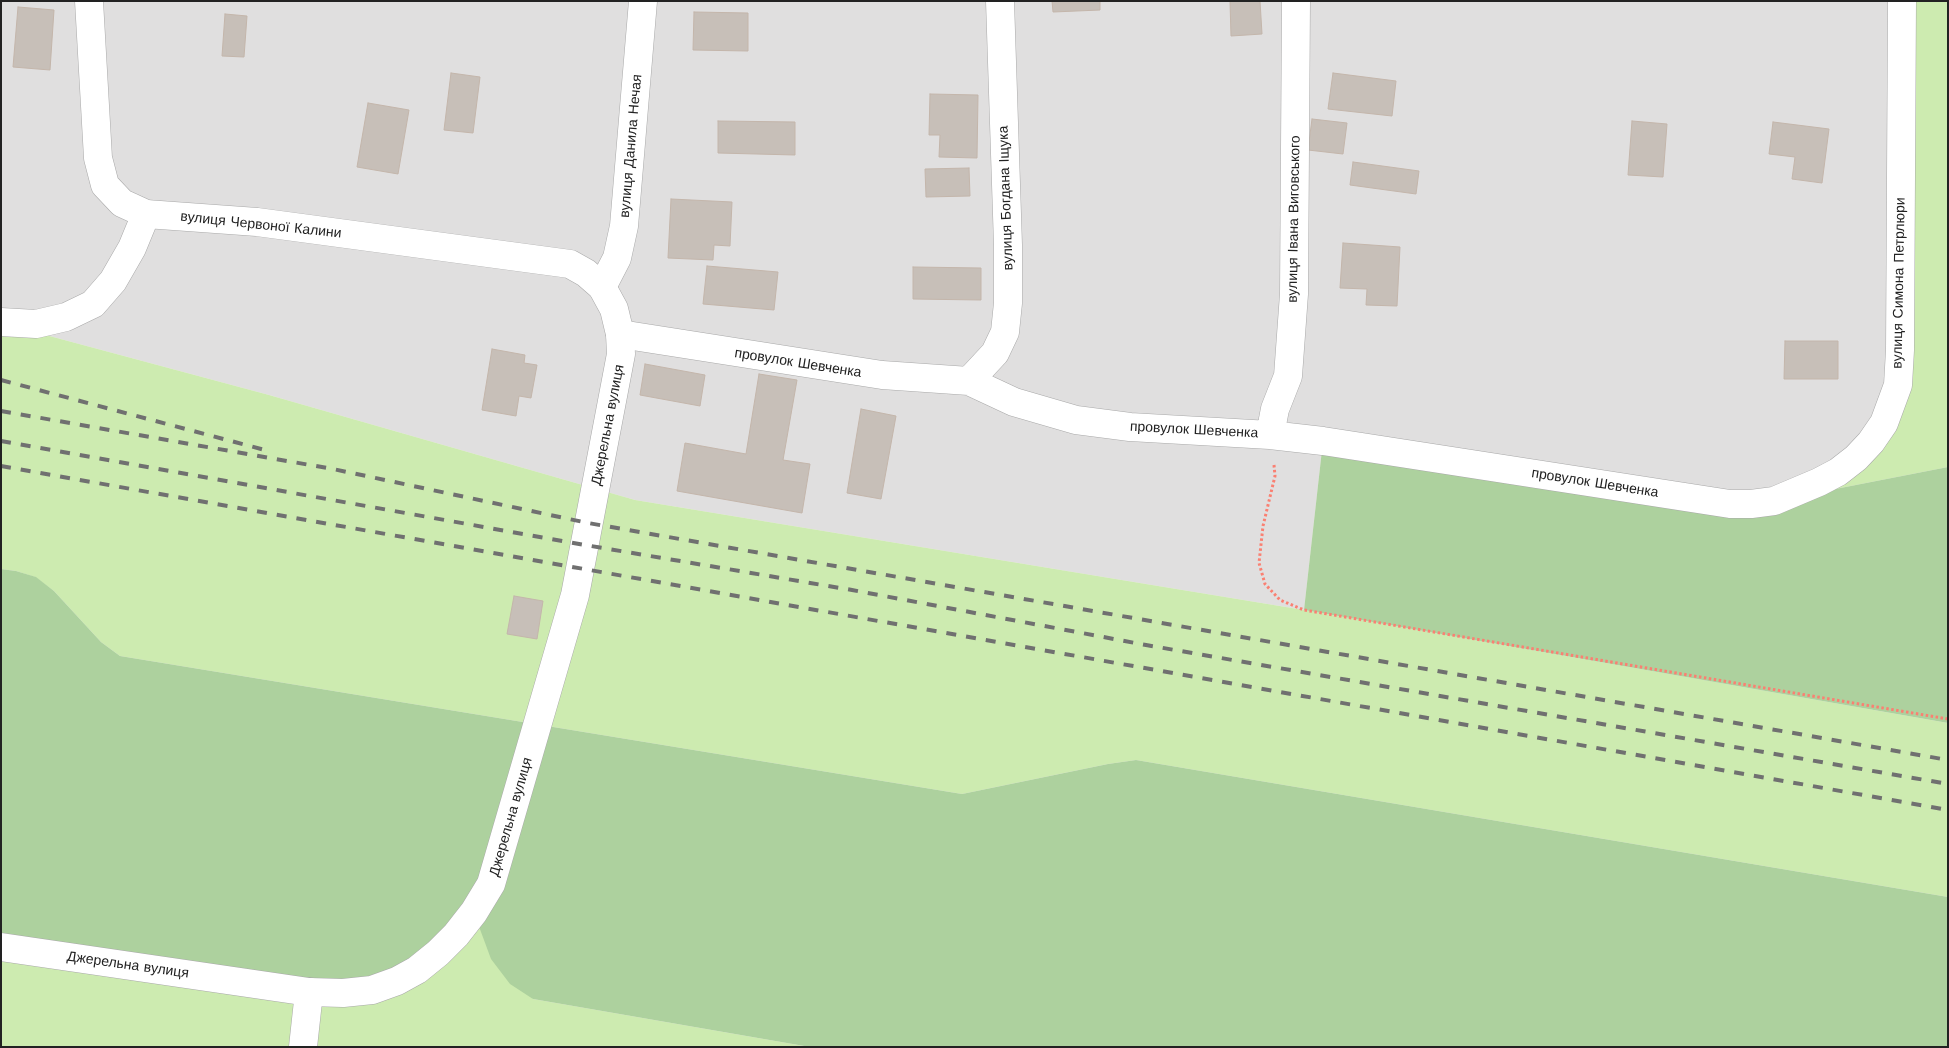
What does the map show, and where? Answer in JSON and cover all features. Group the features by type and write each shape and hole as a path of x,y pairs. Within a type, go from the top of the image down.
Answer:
{"street":[{"name":"вулиця Червоної Калини","path":"90,1 98,158 106,185 122,203 146,214 257,222 570,264 586,273 602,287"},
{"name":"вулиця Данила Нечая","path":"602,287 617,258 624,226 643,1"},
{"name":"вулиця Богдана Іщука","path":"969,382 995,353 1006,332 1008,245 1000,1"},
{"name":"вулиця Івана Виговського","path":"1270,434 1275,409 1288,376 1294,294 1296,1"},
{"name":"вулиця Симона Петрлюри","path":"1774,501 1819,482 1838,472 1856,458 1871,442 1884,423 1898,385 1900,350 1902,1"},
{"path":"1,322 36,324 66,317 93,304 113,281 132,248 146,214"},
{"name":"Джерельна вулиця","path":"1,947 309,992 343,993 372,990 397,981 417,970 456,935 474,912 491,884 575,595 621,354 620,334 614,309 602,287"},
{"name":"провулок Шевченка","path":"620,334 882,375 969,382 1014,402 1076,420 1130,426 1270,434 1730,504 1774,501"},
{"path":"303,1047 309,992"}],"path":[{"path":"1270,434 1275,476 1263,526 1259,563 1265,584 1280,600 1304,610 1948,719"}],"shaded area":[{"path":"1,1 1905,1 1884,423 1774,501 1323,441 1304,610 635,500 269,395 1,323"}],"green space":[{"path":"1902,1 1948,1 1948,467 1774,501 1884,423"},
{"path":"1,323 269,395 635,500 1304,610 1948,723 1948,897 1136,760 962,794 120,656 101,642 54,591 35,577 1,569"},
{"path":"1323,441 1774,501 1948,467 1948,723 1304,610"},
{"path":"1,569 36,577 54,591 101,642 120,656 962,794 1136,760 1948,897 1948,1047 810,1047 533,999 510,984 491,959 474,913 372,990 1,949"},
{"path":"474,912 533,999 810,1047 1,1047 1,950"}],"building":[{"path":"1052,1 1100,1 1100,10 1053,12"},
{"path":"1230,1 1260,1 1262,34 1231,36"},
{"path":"18,7 54,10 50,70 13,67"},
{"path":"694,12 748,13 748,51 693,50"},
{"path":"225,14 247,16 244,57 222,56"},
{"path":"451,73 480,77 473,133 444,130"},
{"path":"1333,73 1396,81 1392,116 1328,109"},
{"path":"930,94 978,95 977,158 939,157 940,135 929,135"},
{"path":"368,103 409,110 398,174 357,167"},
{"path":"1312,119 1347,123 1343,154 1308,150"},
{"path":"718,121 795,122 795,155 718,153"},
{"path":"1632,121 1667,124 1663,177 1628,175"},
{"path":"1773,122 1829,129 1822,183 1792,179 1795,157 1769,154"},
{"path":"1353,162 1419,171 1416,194 1350,185"},
{"path":"969,168 970,196 926,197 925,169"},
{"path":"671,199 732,202 730,246 714,245 713,260 668,258"},
{"path":"1343,243 1400,247 1397,306 1366,305 1367,289 1340,288"},
{"path":"707,266 778,272 774,310 703,304"},
{"path":"913,267 981,268 981,300 913,299"},
{"path":"1785,341 1838,341 1838,379 1784,379"},
{"path":"492,349 525,355 524,363 537,365 531,398 519,396 516,416 482,410"},
{"path":"645,364 705,375 700,406 640,395"},
{"path":"759,374 797,380 783,460 810,464 802,513 677,491 685,443 746,454"},
{"path":"861,409 896,416 881,499 847,493"},
{"path":"514,596 543,601 537,639 507,634"}],"railway":[{"path":"1,380 265,450"},
{"path":"1,411 333,469 588,523 1948,760"},
{"path":"1,441 585,545 852,590 1146,645 1948,784"},
{"path":"1,466 1948,810"}]}
